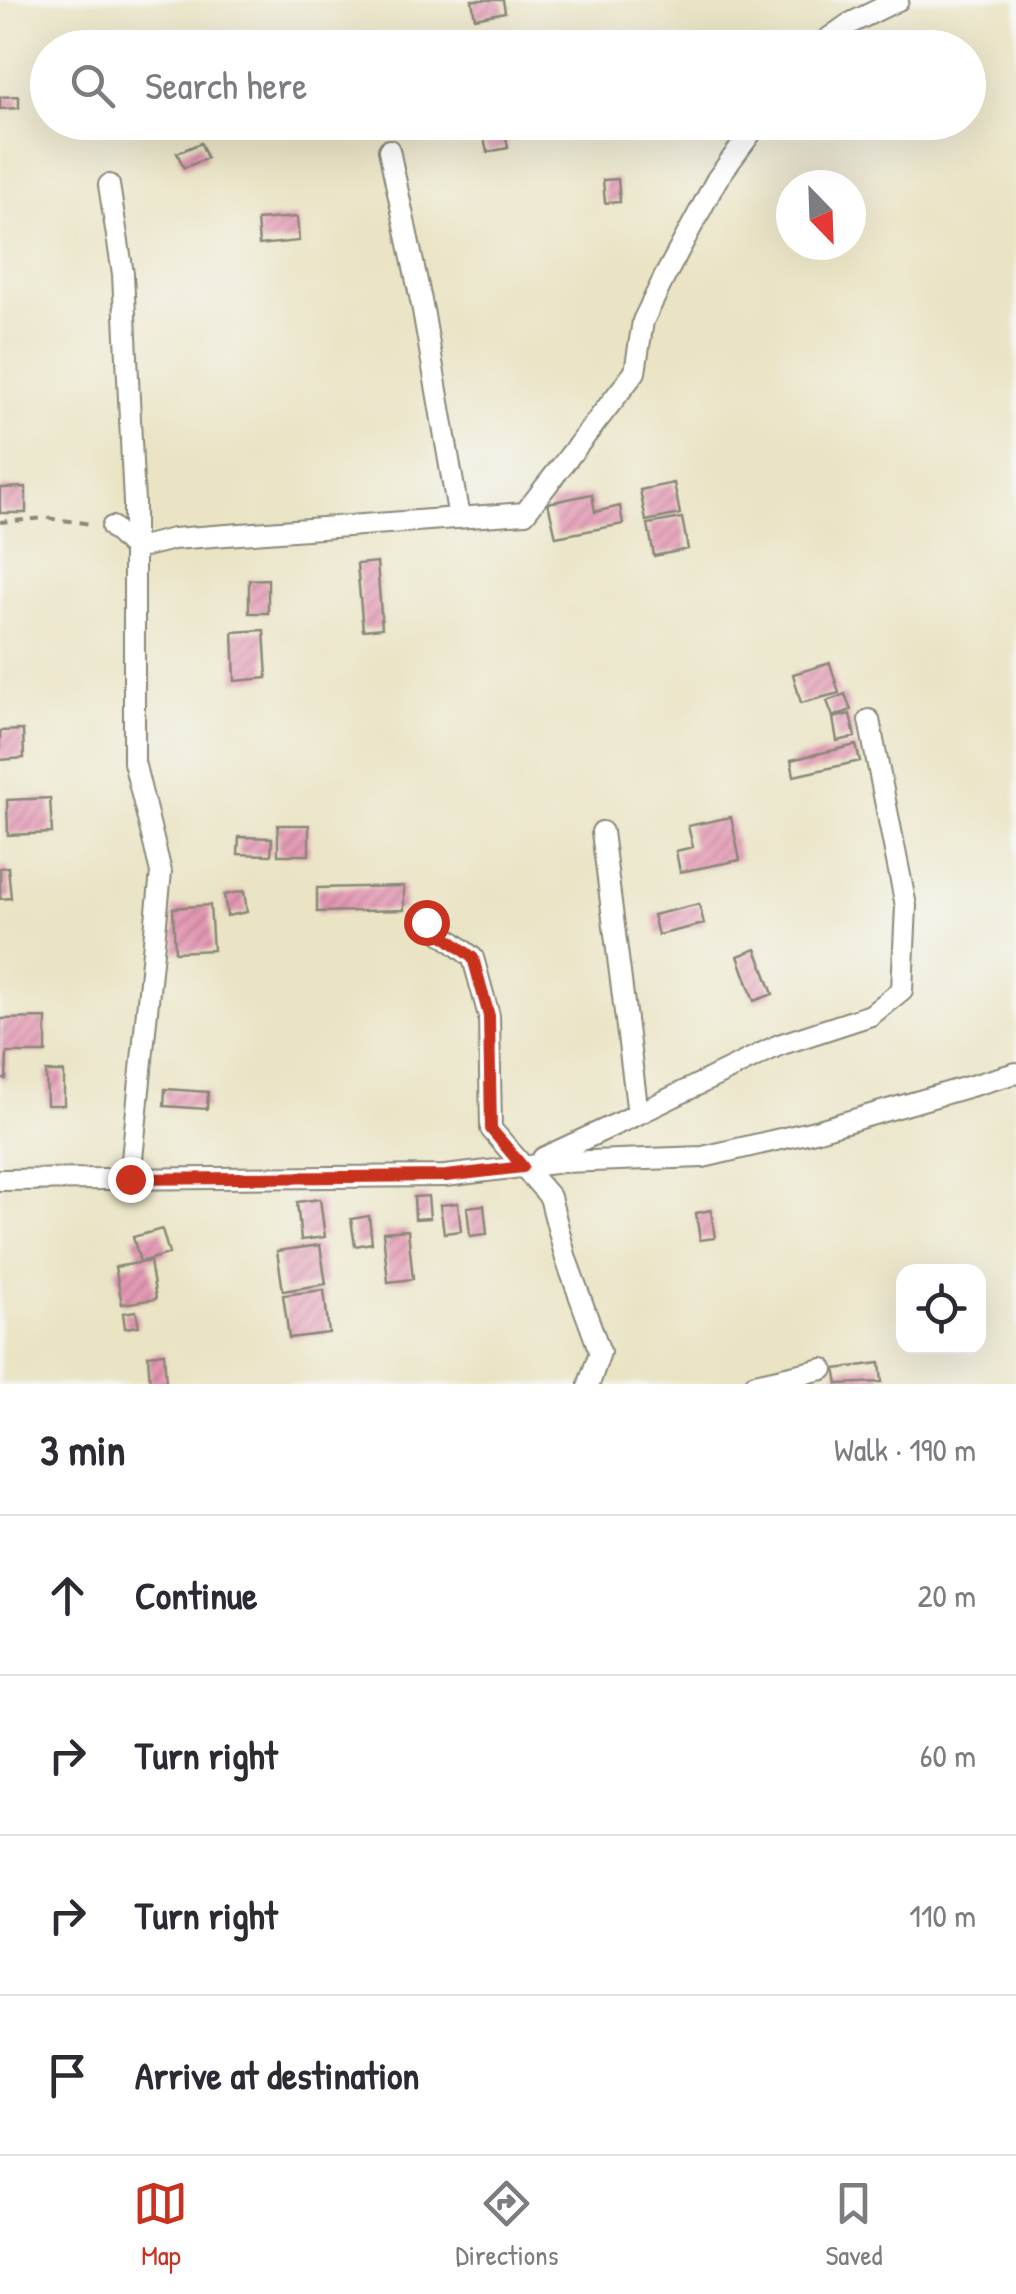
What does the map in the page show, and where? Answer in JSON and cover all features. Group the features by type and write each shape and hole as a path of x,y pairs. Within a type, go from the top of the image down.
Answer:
{"street":[{"path":"840,30 887,2"},
{"path":"134,549 172,539 525,513 635,372 644,321 664,278 717,179 746,140"},
{"path":"389,150 459,518"},
{"path":"109,185 124,274 134,549 134,762 161,872 130,1179"},
{"path":"112,527 134,549"},
{"path":"523,1167 779,1045 872,1016 902,990 906,906 870,720"},
{"path":"602,832 638,1114"},
{"path":"426,922 473,958 489,1016 491,1129 550,1196 566,1259 600,1352 589,1384"},
{"path":"0,1180 446,1176 563,1162 703,1157 815,1131 1016,1073"},
{"path":"756,1384 822,1369"}],"path":[{"path":"0,522 47,518 112,527"}],"building":[{"path":"472,0 503,0 505,12 475,18"},
{"path":"19,96 19,108 0,109 0,97"},
{"path":"484,140 507,140 508,148 487,152"},
{"path":"201,143 207,158 184,168 177,153"},
{"path":"618,179 620,202 605,203 603,180"},
{"path":"297,217 299,241 259,245 257,220"},
{"path":"674,483 680,514 646,521 640,490"},
{"path":"26,487 26,513 0,513 0,488"},
{"path":"592,494 595,512 620,506 623,524 556,537 548,503"},
{"path":"682,518 688,549 654,556 648,524"},
{"path":"377,562 382,628 363,630 357,564"},
{"path":"268,579 268,613 249,613 249,580"},
{"path":"264,630 267,678 235,681 233,632"},
{"path":"830,663 839,693 801,703 793,674"},
{"path":"845,694 851,710 833,717 827,701"},
{"path":"850,714 855,737 837,741 833,718"},
{"path":"23,730 24,758 0,760 0,731"},
{"path":"856,745 860,761 794,776 791,760"},
{"path":"50,798 52,833 8,835 7,800"},
{"path":"731,817 740,860 680,872 676,851 693,847 688,826"},
{"path":"278,825 309,825 309,855 278,855"},
{"path":"239,837 272,838 271,855 238,854"},
{"path":"8,867 11,898 0,899 0,868"},
{"path":"404,886 404,910 317,912 317,888"},
{"path":"244,891 247,912 227,916 224,895"},
{"path":"699,904 704,924 658,935 653,915"},
{"path":"210,905 213,950 175,952 173,908"},
{"path":"756,949 773,994 754,1001 738,956"},
{"path":"46,1018 46,1053 7,1053 6,1079 0,1079 1,1019"},
{"path":"46,1072 64,1072 64,1105 47,1105"},
{"path":"165,1089 208,1092 207,1109 164,1106"},
{"path":"428,1196 430,1218 415,1219 414,1197"},
{"path":"320,1199 325,1237 301,1240 297,1202"},
{"path":"458,1203 461,1231 444,1233 440,1205"},
{"path":"484,1205 487,1234 470,1236 467,1207"},
{"path":"711,1210 715,1238 700,1240 696,1213"},
{"path":"369,1216 372,1243 355,1246 351,1219"},
{"path":"162,1229 169,1254 140,1262 133,1237"},
{"path":"408,1230 413,1279 388,1282 383,1232"},
{"path":"320,1245 326,1284 283,1291 277,1251"},
{"path":"150,1261 156,1299 122,1304 115,1267"},
{"path":"324,1290 329,1333 289,1338 283,1295"},
{"path":"136,1311 139,1326 125,1328 123,1313"},
{"path":"164,1353 166,1384 150,1384 148,1355"},
{"path":"880,1363 882,1382 838,1384 835,1369"}],"route":[{"path":"130,1179 383,1178 523,1167 491,1129 489,1016 473,958 426,922"}]}
